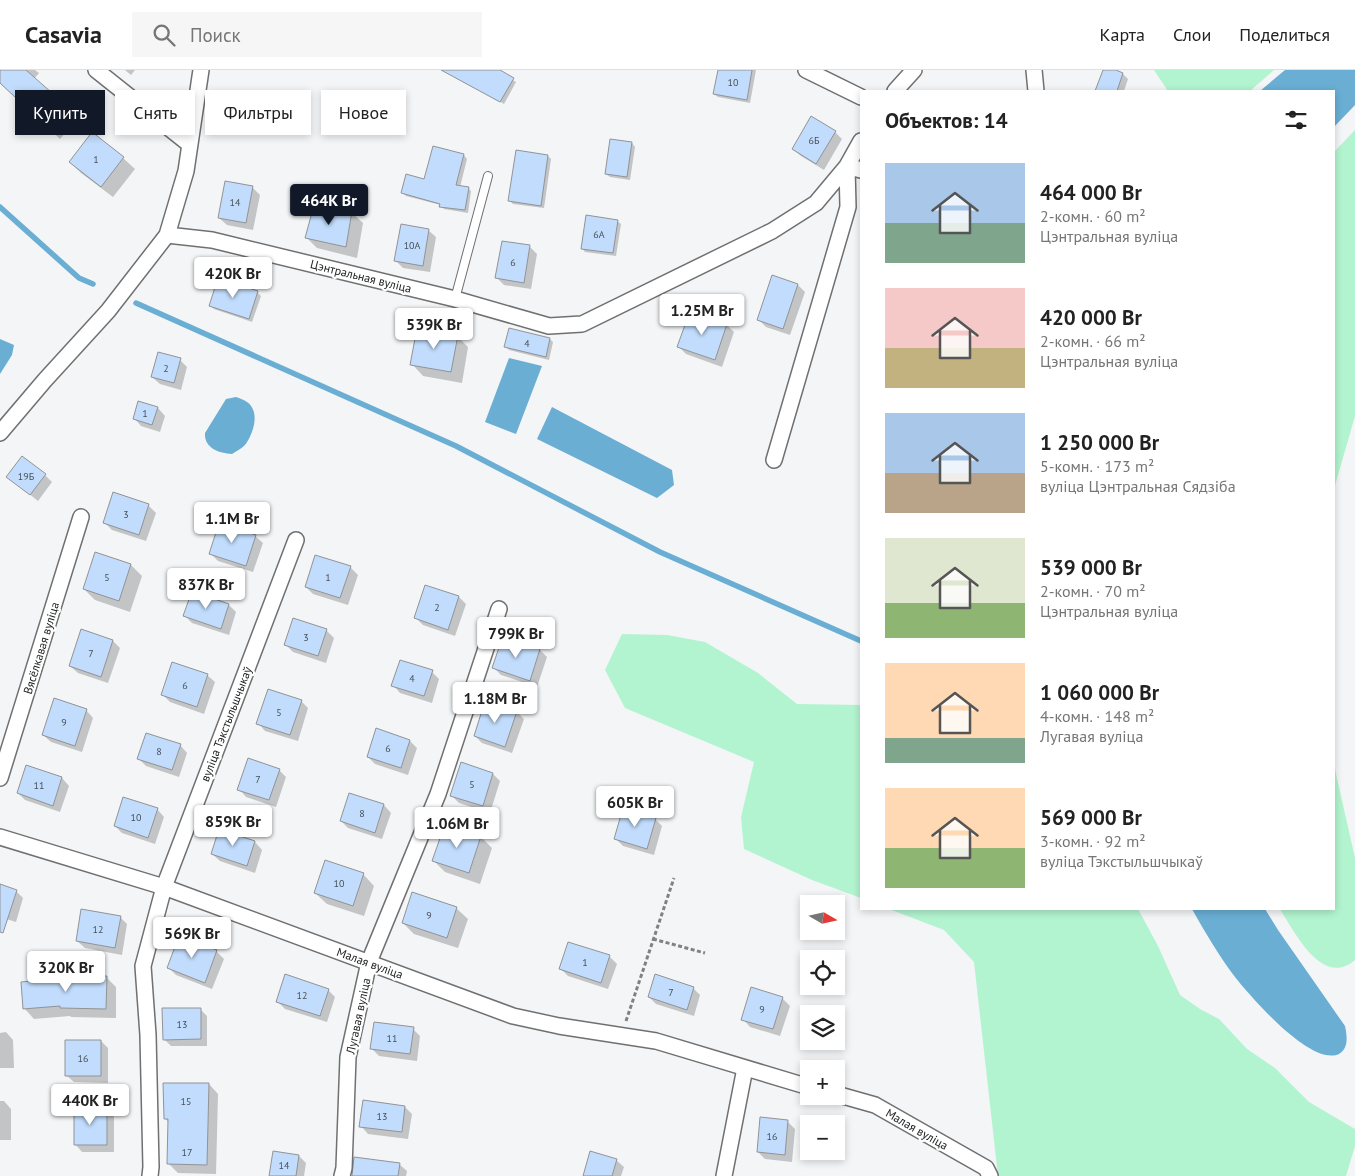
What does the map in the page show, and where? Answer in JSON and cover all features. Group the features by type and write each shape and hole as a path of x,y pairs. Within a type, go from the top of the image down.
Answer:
{"street":[{"path":"96,70 190,144"},
{"path":"0,433 108,311 167,235 186,171 201,70"},
{"path":"806,70 860,96"},
{"path":"896,90 914,70"},
{"path":"1034,70 1036,90"},
{"path":"774,460 848,207 854,168 860,145"},
{"name":"Цэнтральная вуліца","path":"167,235 212,240 455,299 549,326 582,324 772,231 816,202 854,168"},
{"name":"Вясёлкавая вуліца","path":"0,778 81,517"},
{"name":"вуліца Тэкстыльшчыкаў","path":"150,1176 148,1035 143,966 164,886 296,540"},
{"name":"Лугавая вуліца","path":"342,1176 344,1168 348,1057 369,962 438,794 499,609"},
{"name":"Малая вуліца","path":"0,837 164,886 513,1016 559,1026 656,1041 800,1084"},
{"path":"724,1176 745,1068"},
{"name":"Малая вуліца","path":"845,1097 875,1105 986,1168 990,1176"}],"lane":[{"path":"455,299 488,176"}],"path":[{"path":"621,1036 674,878"},
{"path":"653,939 705,953"}],"green space":[{"path":"1154,70 1274,70 1251,90 1167,90"},
{"path":"1355,130 1355,416 1335,486 1335,151"},
{"path":"622,634 667,635 705,642 758,673 797,704 860,705 860,898 812,880 744,849 741,817 754,762 625,708 605,670"},
{"path":"1335,769 1355,858 1355,960 1346,966 1335,968 1325,965 1315,958 1298,939 1281,910 1335,910"},
{"path":"892,910 1139,910 1158,946 1180,995 1219,1019 1247,1049 1275,1068 1309,1102 1355,1129 1355,1146 1346,1176 998,1176 974,962 944,930"}],"water":[{"path":"1285,70 1355,70 1355,105 1335,126 1335,90 1261,90"},
{"path":"0,339 14,345 12,355 0,374"},
{"path":"509,358 542,366 516,434 485,422"},
{"path":"236,397 246,401 254,411 255,417 251,435 242,448 232,454 217,451 207,442 205,433 226,399"},
{"path":"552,407 672,470 674,485 657,498 537,439"},
{"path":"1193,910 1266,910 1345,1026 1346,1045 1342,1051 1339,1054 1327,1055 1313,1050 1298,1041 1282,1028 1254,999 1235,977"}],"building":[{"path":"0,70 26,70 49,90 15,90 15,97 0,83"},
{"path":"441,70 500,70 514,78 500,102"},
{"path":"718,70 752,70 747,100 713,94"},
{"path":"1103,70 1116,70 1123,73 1117,90 1095,90"},
{"path":"811,116 836,131 816,164 792,149"},
{"path":"90,135 96,135 124,157 101,187 69,162"},
{"path":"610,139 632,142 627,177 605,174"},
{"path":"433,146 464,154 456,185 469,187 465,210 439,207 440,204 401,193 406,174 424,179"},
{"path":"516,150 548,155 541,206 508,201"},
{"path":"225,181 253,186 246,223 218,218"},
{"path":"314,205 352,211 346,247 305,238"},
{"path":"586,215 618,220 613,253 581,249"},
{"path":"401,224 429,229 423,266 394,261"},
{"path":"502,241 530,245 524,283 495,278"},
{"path":"772,275 798,284 783,329 757,320"},
{"path":"218,278 258,291 249,319 209,306"},
{"path":"690,311 727,324 715,360 677,347"},
{"path":"417,328 458,335 451,372 410,365"},
{"path":"509,328 550,338 546,357 504,347"},
{"path":"158,352 181,358 174,383 151,377"},
{"path":"138,401 158,407 152,425 133,419"},
{"path":"22,456 46,474 30,495 6,477"},
{"path":"113,492 149,504 139,535 103,523"},
{"path":"219,523 256,535 246,566 209,554"},
{"path":"95,552 131,564 119,601 83,589"},
{"path":"315,555 351,566 340,598 305,587"},
{"path":"425,585 459,596 448,630 414,618"},
{"path":"192,591 229,604 221,629 183,616"},
{"path":"293,618 327,629 318,656 284,645"},
{"path":"81,629 113,640 101,677 69,666"},
{"path":"503,636 540,649 530,681 492,668"},
{"path":"400,660 433,670 424,696 391,686"},
{"path":"172,662 208,674 197,707 161,695"},
{"path":"268,689 302,700 290,735 256,724"},
{"path":"54,698 87,709 75,746 42,735"},
{"path":"485,701 517,711 505,747 474,736"},
{"path":"376,728 410,740 401,768 367,757"},
{"path":"146,733 181,744 172,770 137,759"},
{"path":"248,758 280,769 269,800 237,790"},
{"path":"461,762 493,773 483,806 450,796"},
{"path":"26,765 62,777 53,806 17,793"},
{"path":"349,793 384,804 375,833 340,821"},
{"path":"123,797 158,808 148,838 114,826"},
{"path":"623,808 656,818 647,849 614,839"},
{"path":"445,824 481,836 469,873 432,861"},
{"path":"219,829 255,841 247,866 211,854"},
{"path":"325,860 364,873 353,906 314,893"},
{"path":"0,884 17,890 3,933 0,932"},
{"path":"412,892 457,907 447,938 402,923"},
{"path":"81,909 121,916 115,948 76,941"},
{"path":"179,936 217,950 205,983 167,968"},
{"path":"568,942 610,955 601,983 559,969"},
{"path":"285,974 329,989 320,1016 276,1002"},
{"path":"655,974 694,987 687,1010 648,997"},
{"path":"61,975 107,976 106,1009 60,1008 60,1006 23,1009 21,982 61,978"},
{"path":"751,987 783,997 773,1029 741,1020"},
{"path":"162,1008 201,1008 201,1039 163,1040"},
{"path":"374,1022 414,1027 410,1054 370,1049"},
{"path":"65,1040 101,1040 101,1076 65,1076"},
{"path":"163,1083 209,1083 207,1165 167,1164 168,1119 164,1119"},
{"path":"363,1100 405,1106 402,1132 359,1127"},
{"path":"74,1108 107,1108 107,1145 74,1145"},
{"path":"760,1117 788,1120 785,1155 757,1152"},
{"path":"273,1151 299,1155 296,1176 269,1176"},
{"path":"590,1151 617,1159 612,1176 583,1176"},
{"path":"354,1157 400,1163 398,1176 352,1176"}],"waterway":[{"path":"0,207 79,278 93,284"},
{"path":"136,303 456,446 660,552 860,641"}]}
